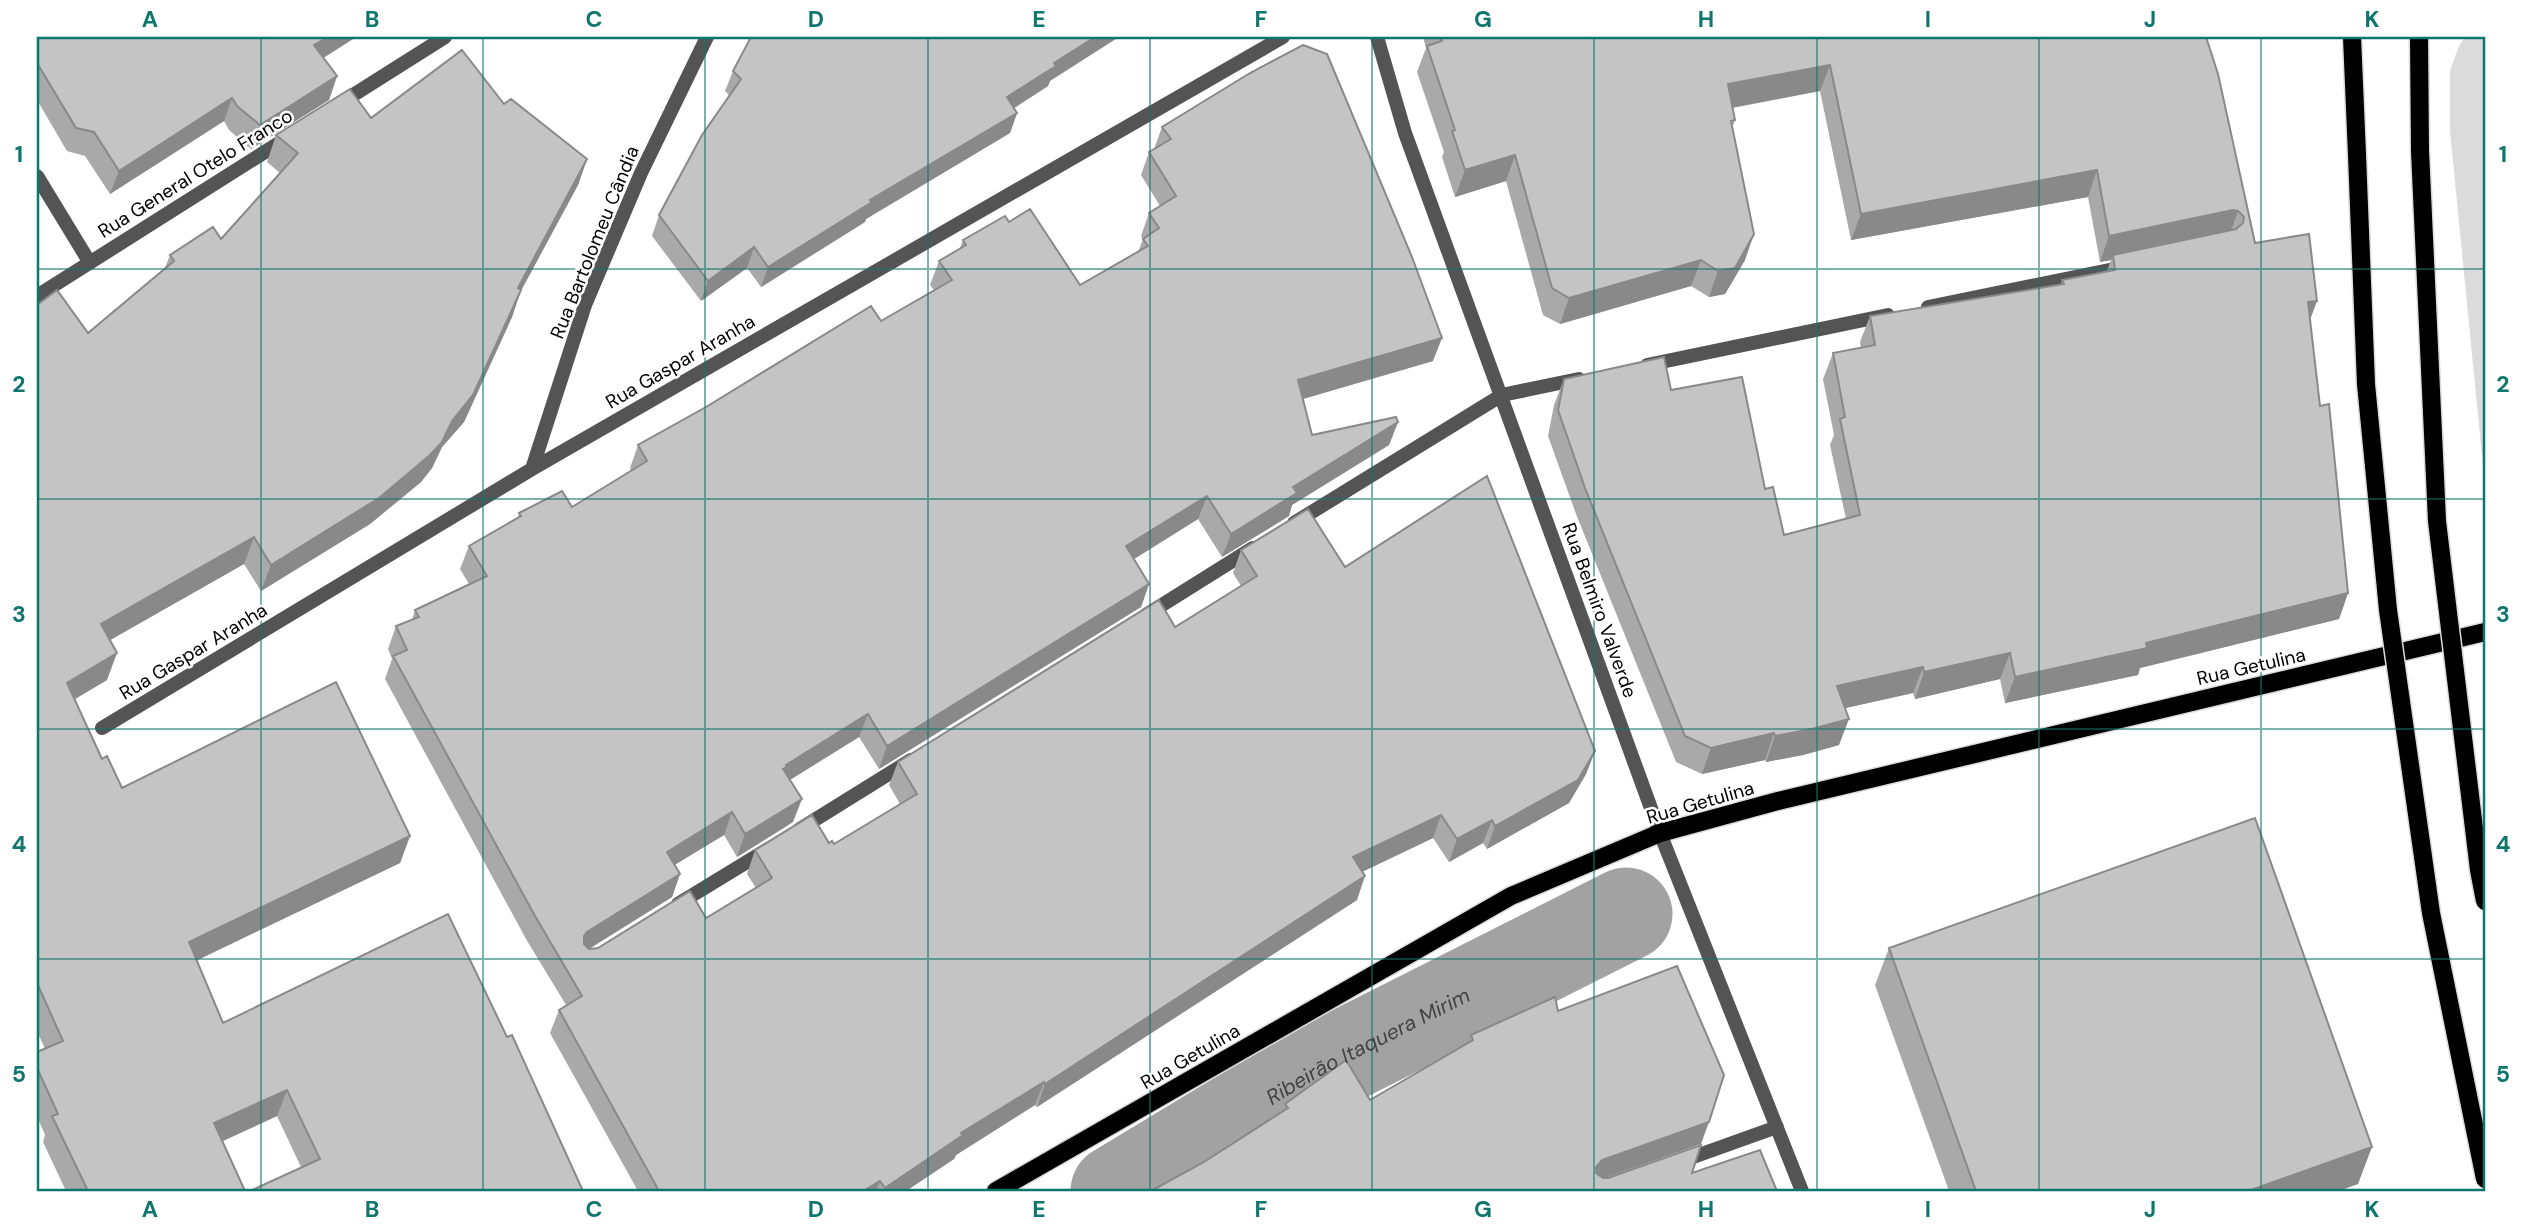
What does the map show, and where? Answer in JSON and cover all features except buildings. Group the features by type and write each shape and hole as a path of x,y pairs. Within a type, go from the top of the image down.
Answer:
{"main road":[{"path":"2352,37 2366,384 2388,610 2431,913 2485,1179"},
{"path":"2421,39 2420,150 2437,521 2485,901"},
{"name":"Rua Getulina","path":"996,1191 1511,896 1660,833 1778,801 2485,632"}],"street":[{"path":"331,110 445,37"},
{"name":"Rua Bartolomeu Cândia","path":"532,469 585,304 641,173 707,37"},
{"name":"Rua Gaspar Aranha","path":"102,728 532,469 1283,37"},
{"name":"Rua Belmiro Valverde","path":"1377,37 1405,133 1660,833 1802,1191"},
{"name":"Rua General Otelo Franco","path":"37,296 296,132"},
{"path":"37,176 90,263"},
{"path":"1638,367 2143,263"},
{"path":"1137,621 1502,395 1597,375"},
{"path":"667,912 925,751"},
{"path":"1674,1164 1777,1127"}],"shaded area":[{"path":"2465,37 2485,37 2485,486 2450,131 2450,71"}],"waterway":[{"name":"Ribeirão Itaquera Mirim","path":"1117,1191 1317,1070 1626,914"}]}
